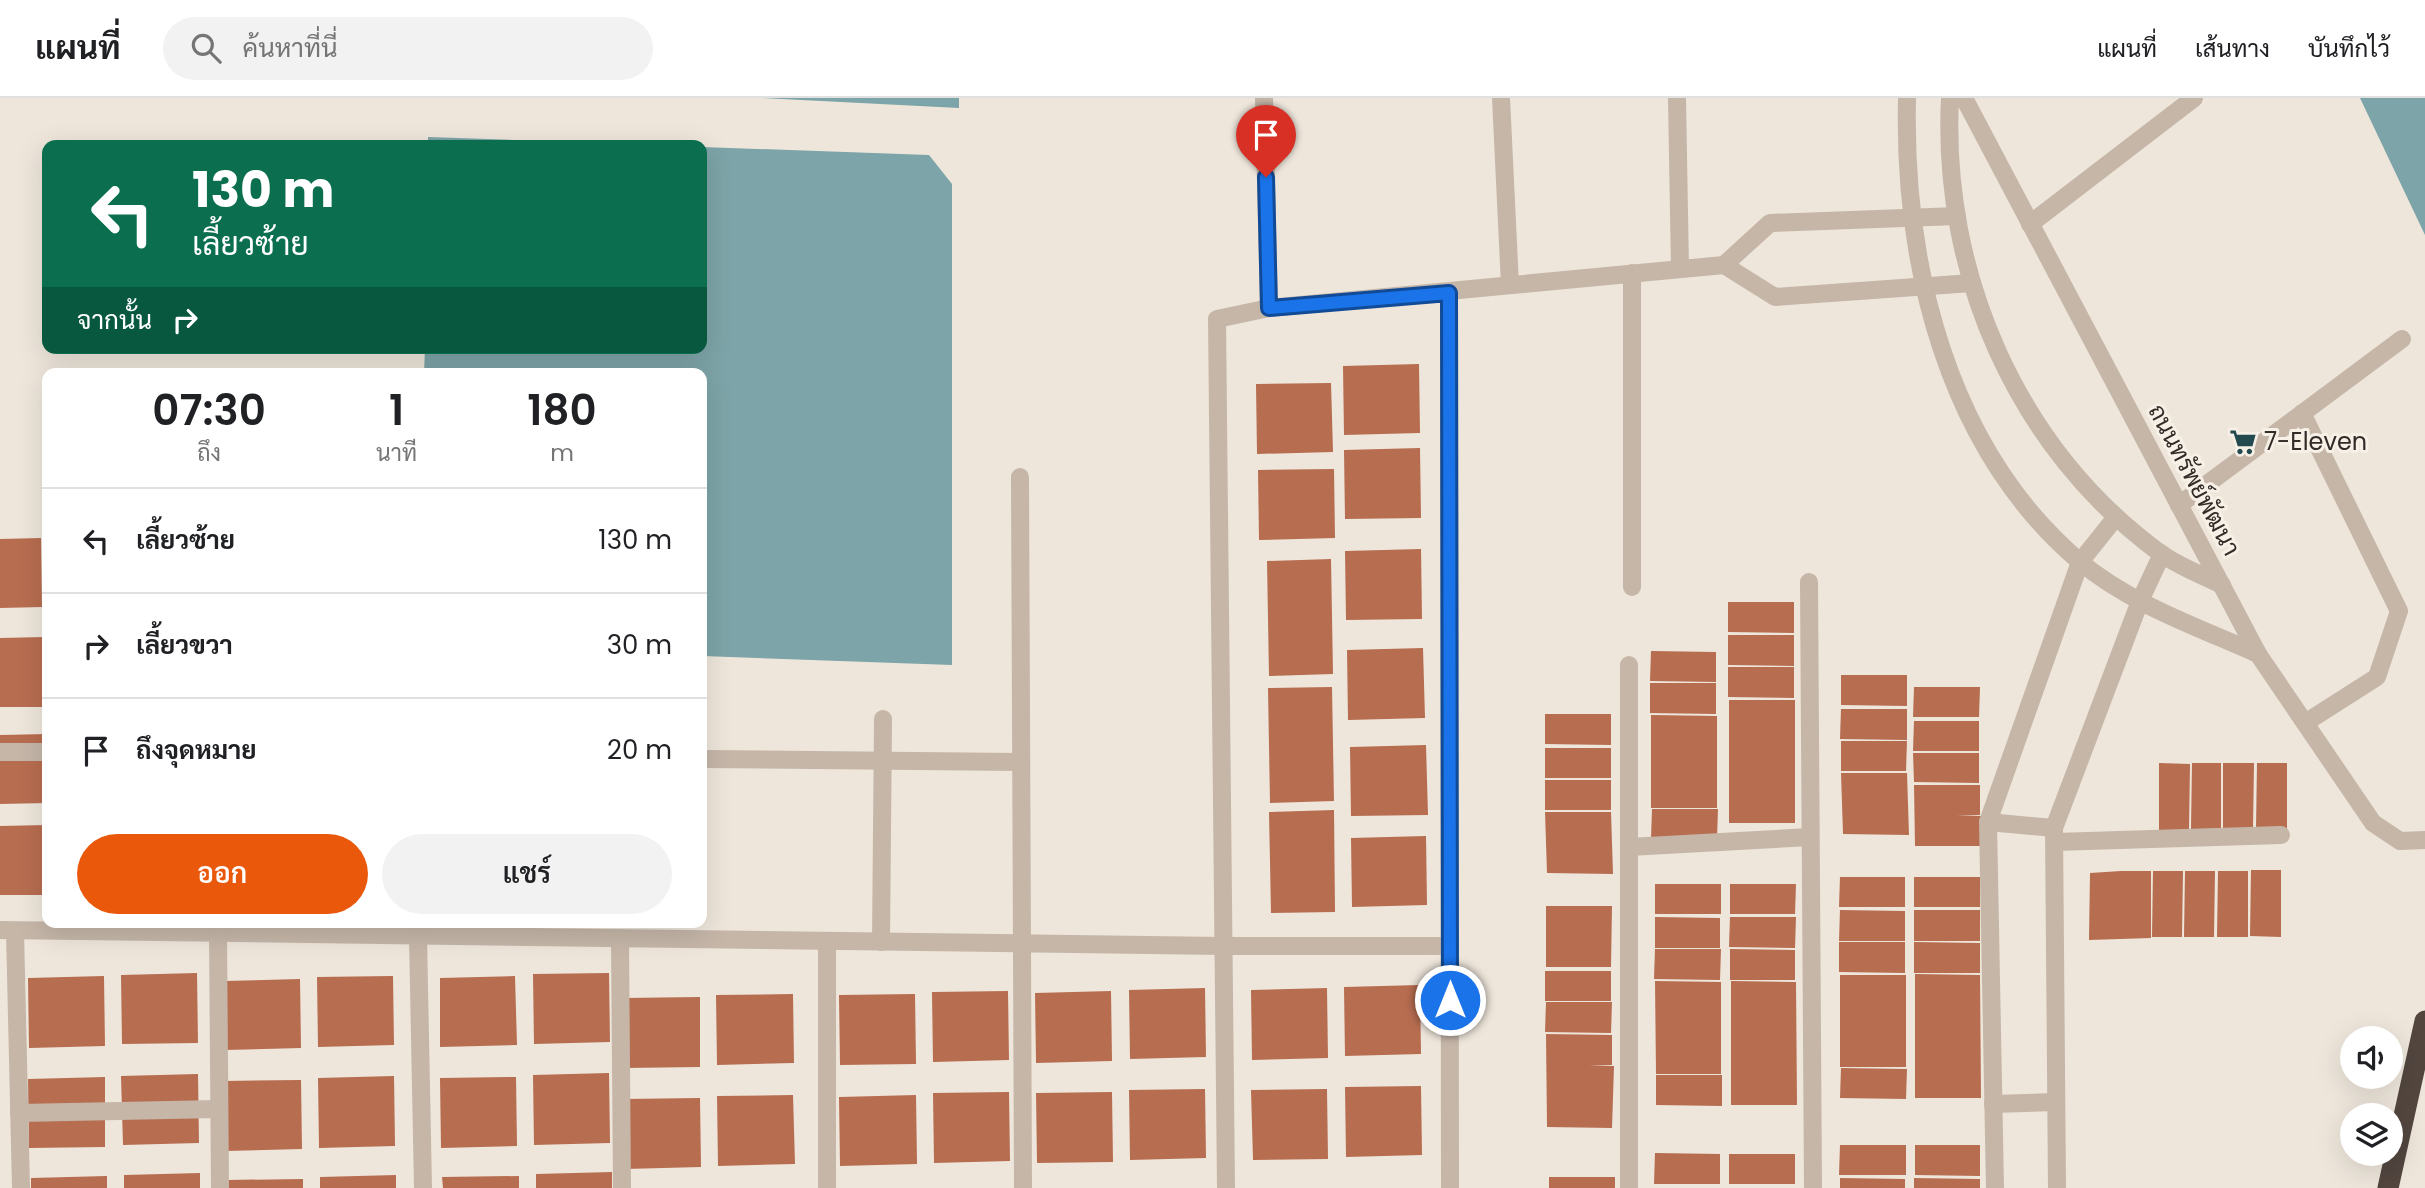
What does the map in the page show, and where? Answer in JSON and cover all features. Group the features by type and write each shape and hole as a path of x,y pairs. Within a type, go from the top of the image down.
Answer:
{"highway":[{"path":"2388,1188 2425,1021"}],"street":[{"path":"1264,98 1269,308"},
{"path":"1501,98 1510,285"},
{"path":"1677,98 1680,269"},
{"path":"1907,98 1905,151 1916,257 1948,368 1995,467 2026,508 2080,562 2140,601 2258,654"},
{"path":"1962,98 1947,146 1961,251 1992,342 2015,391 2045,439 2099,502 2162,554 2222,585"},
{"name":"ถนนทรัพย์พัฒนา","path":"1962,98 2258,654 2373,823 2400,841 2425,840"},
{"path":"2030,224 2194,98"},
{"path":"1226,1188 1217,319 1269,308 1724,265 1770,223 1956,216"},
{"path":"1724,265 1775,297 1972,283"},
{"path":"1632,274 1632,587"},
{"path":"1449,293 1450,1188"},
{"path":"2179,505 2402,339"},
{"path":"2302,413 2399,611 2377,677 2305,723"},
{"path":"1020,477 1023,1188"},
{"path":"1995,1188 1988,822 2080,562 2116,517"},
{"path":"2057,1188 2055,835 2140,601 2162,554"},
{"path":"1809,582 1813,1188"},
{"path":"1629,665 1629,1188"},
{"path":"881,942 883,719"},
{"path":"0,752 42,752"},
{"path":"707,759 1020,762"},
{"path":"1988,822 2055,835 2281,835"},
{"path":"1629,847 1810,837"},
{"path":"21,1188 7,931 60,928"},
{"path":"101,928 218,933 280,928 418,936 485,929 620,939 688,931 827,941 1449,946"},
{"path":"218,933 220,1188"},
{"path":"418,936 423,1188"},
{"path":"620,939 622,1188"},
{"path":"827,941 827,1188"},
{"path":"1993,1104 2056,1102"},
{"path":"19,1113 219,1109"}],"water":[{"path":"761,98 959,98 959,108"},
{"path":"2360,98 2425,98 2425,235"},
{"path":"428,137 515,140 428,140"},
{"path":"707,147 929,155 952,184 952,665 707,656 707,368 424,368 425,354 707,354"}],"building":[{"path":"1419,364 1420,433 1344,435 1343,366"},
{"path":"1331,383 1333,452 1257,454 1256,384"},
{"path":"1420,448 1421,518 1345,519 1344,450"},
{"path":"1334,469 1335,538 1259,540 1258,470"},
{"path":"41,538 42,607 0,608 0,539"},
{"path":"1421,549 1422,619 1346,620 1345,551"},
{"path":"1331,559 1333,674 1269,676 1267,561"},
{"path":"1728,602 1794,602 1794,633 1728,632"},
{"path":"1728,635 1794,635 1794,666 1728,665"},
{"path":"42,637 42,707 0,707 0,638"},
{"path":"1423,648 1425,718 1348,720 1347,650"},
{"path":"1651,651 1716,652 1716,682 1650,681"},
{"path":"1728,667 1794,667 1794,698 1728,697"},
{"path":"1841,675 1907,675 1907,706 1841,705"},
{"path":"1650,683 1716,683 1716,714 1650,713"},
{"path":"1332,687 1334,801 1270,803 1268,688"},
{"path":"1914,687 1980,687 1979,717 1913,717"},
{"path":"1729,700 1795,700 1795,823 1729,823"},
{"path":"1841,709 1907,709 1907,740 1840,739"},
{"path":"1545,714 1611,714 1611,745 1545,744"},
{"path":"1651,715 1717,716 1717,808 1651,808"},
{"path":"1914,721 1979,721 1979,751 1913,751"},
{"path":"42,734 42,803 0,804 0,735"},
{"path":"1841,741 1907,741 1906,771 1841,771"},
{"path":"1426,745 1428,815 1351,816 1350,747"},
{"path":"1545,748 1611,748 1611,778 1545,778"},
{"path":"1913,753 1979,753 1979,783 1914,782"},
{"path":"2159,763 2190,764 2189,830 2159,830"},
{"path":"2192,763 2221,763 2221,829 2191,829"},
{"path":"2223,763 2254,763 2253,829 2223,829"},
{"path":"2257,763 2287,763 2287,829 2256,829"},
{"path":"1841,773 1907,773 1909,835 1843,834"},
{"path":"1545,780 1611,780 1611,810 1545,810"},
{"path":"1914,785 1980,785 1980,815 1957,816 1982,816 1981,846 1915,846"},
{"path":"1652,809 1718,809 1717,839 1651,839"},
{"path":"1334,810 1335,912 1271,913 1269,812"},
{"path":"1545,812 1611,812 1613,874 1547,873"},
{"path":"42,825 42,895 0,895 0,826"},
{"path":"1426,836 1427,905 1352,907 1351,838"},
{"path":"2251,870 2281,870 2281,937 2250,936"},
{"path":"2151,871 2151,938 2089,940 2090,873"},
{"path":"2153,871 2183,871 2182,937 2152,937"},
{"path":"2185,871 2215,871 2214,937 2184,937"},
{"path":"2218,871 2248,871 2248,937 2217,937"},
{"path":"1840,877 1905,877 1905,907 1839,907"},
{"path":"1914,877 1980,877 1980,907 1914,907"},
{"path":"1655,884 1721,884 1721,914 1655,914"},
{"path":"1730,884 1796,884 1795,914 1730,914"},
{"path":"1546,906 1612,906 1611,967 1546,967"},
{"path":"1840,910 1905,911 1905,941 1839,941"},
{"path":"1914,910 1980,910 1980,941 1914,941"},
{"path":"1655,917 1720,918 1720,948 1655,948"},
{"path":"1730,917 1796,917 1795,948 1729,947"},
{"path":"1839,942 1905,942 1905,973 1839,972"},
{"path":"1914,942 1980,943 1980,973 1914,973"},
{"path":"1655,949 1721,949 1720,980 1654,979"},
{"path":"1730,949 1795,950 1795,980 1730,980"},
{"path":"1545,971 1611,971 1611,1001 1545,1001"},
{"path":"197,973 198,1043 122,1044 121,975"},
{"path":"609,973 610,1042 534,1044 533,974"},
{"path":"1915,974 1980,975 1981,1098 1915,1098"},
{"path":"1840,975 1906,975 1906,1067 1840,1067"},
{"path":"104,976 105,1046 29,1048 28,978"},
{"path":"393,976 394,1045 318,1047 317,977"},
{"path":"515,976 517,1045 440,1047 440,978"},
{"path":"300,979 301,1048 225,1050 224,981"},
{"path":"1655,981 1721,982 1721,1074 1656,1074"},
{"path":"1731,981 1796,982 1797,1105 1731,1105"},
{"path":"1420,985 1421,1054 1345,1056 1344,987"},
{"path":"1205,988 1206,1057 1130,1059 1129,990"},
{"path":"1327,988 1328,1058 1252,1060 1251,990"},
{"path":"1008,991 1009,1060 933,1062 932,992"},
{"path":"1111,991 1112,1061 1036,1063 1035,993"},
{"path":"793,994 794,1063 717,1065 716,995"},
{"path":"915,994 916,1064 840,1065 839,995"},
{"path":"700,997 700,1067 625,1068 623,998"},
{"path":"1546,1002 1612,1002 1611,1033 1545,1032"},
{"path":"1546,1034 1612,1035 1612,1065 1589,1066 1614,1066 1612,1128 1547,1127"},
{"path":"1841,1068 1907,1069 1906,1099 1840,1098"},
{"path":"609,1073 610,1143 534,1145 533,1075"},
{"path":"198,1074 199,1143 123,1145 121,1076"},
{"path":"1656,1075 1722,1075 1722,1106 1656,1105"},
{"path":"394,1076 395,1146 319,1148 318,1078"},
{"path":"105,1077 105,1147 29,1148 28,1079"},
{"path":"516,1077 517,1146 441,1148 440,1078"},
{"path":"301,1080 302,1149 225,1151 224,1081"},
{"path":"1421,1086 1422,1155 1346,1157 1345,1087"},
{"path":"1205,1089 1206,1158 1130,1160 1129,1090"},
{"path":"1327,1089 1328,1159 1253,1160 1251,1090"},
{"path":"1009,1092 1010,1161 934,1163 933,1093"},
{"path":"1112,1092 1113,1162 1037,1163 1036,1093"},
{"path":"793,1095 795,1164 718,1166 717,1096"},
{"path":"916,1095 917,1164 840,1166 839,1097"},
{"path":"700,1098 701,1167 625,1169 624,1099"},
{"path":"1840,1145 1906,1145 1906,1175 1839,1175"},
{"path":"1915,1145 1980,1145 1980,1176 1915,1175"},
{"path":"1655,1153 1720,1154 1720,1184 1654,1184"},
{"path":"1729,1154 1795,1154 1795,1184 1729,1184"},
{"path":"612,1172 612,1188 536,1188 536,1174"},
{"path":"200,1173 200,1188 124,1188 124,1175"},
{"path":"396,1175 396,1188 320,1188 320,1177"},
{"path":"107,1176 107,1188 31,1188 31,1178"},
{"path":"519,1176 519,1188 443,1188 442,1177"},
{"path":"1549,1177 1615,1177 1615,1188 1549,1188"},
{"path":"1840,1178 1905,1179 1905,1188 1840,1188"},
{"path":"1914,1178 1980,1179 1980,1188 1914,1188"},
{"path":"303,1179 303,1188 227,1188 227,1180"}],"place":[{"name":"7-Eleven","path":"2243,442"}],"route":[{"path":"1266,177 1269,308 1449,293 1450,1000"}]}
